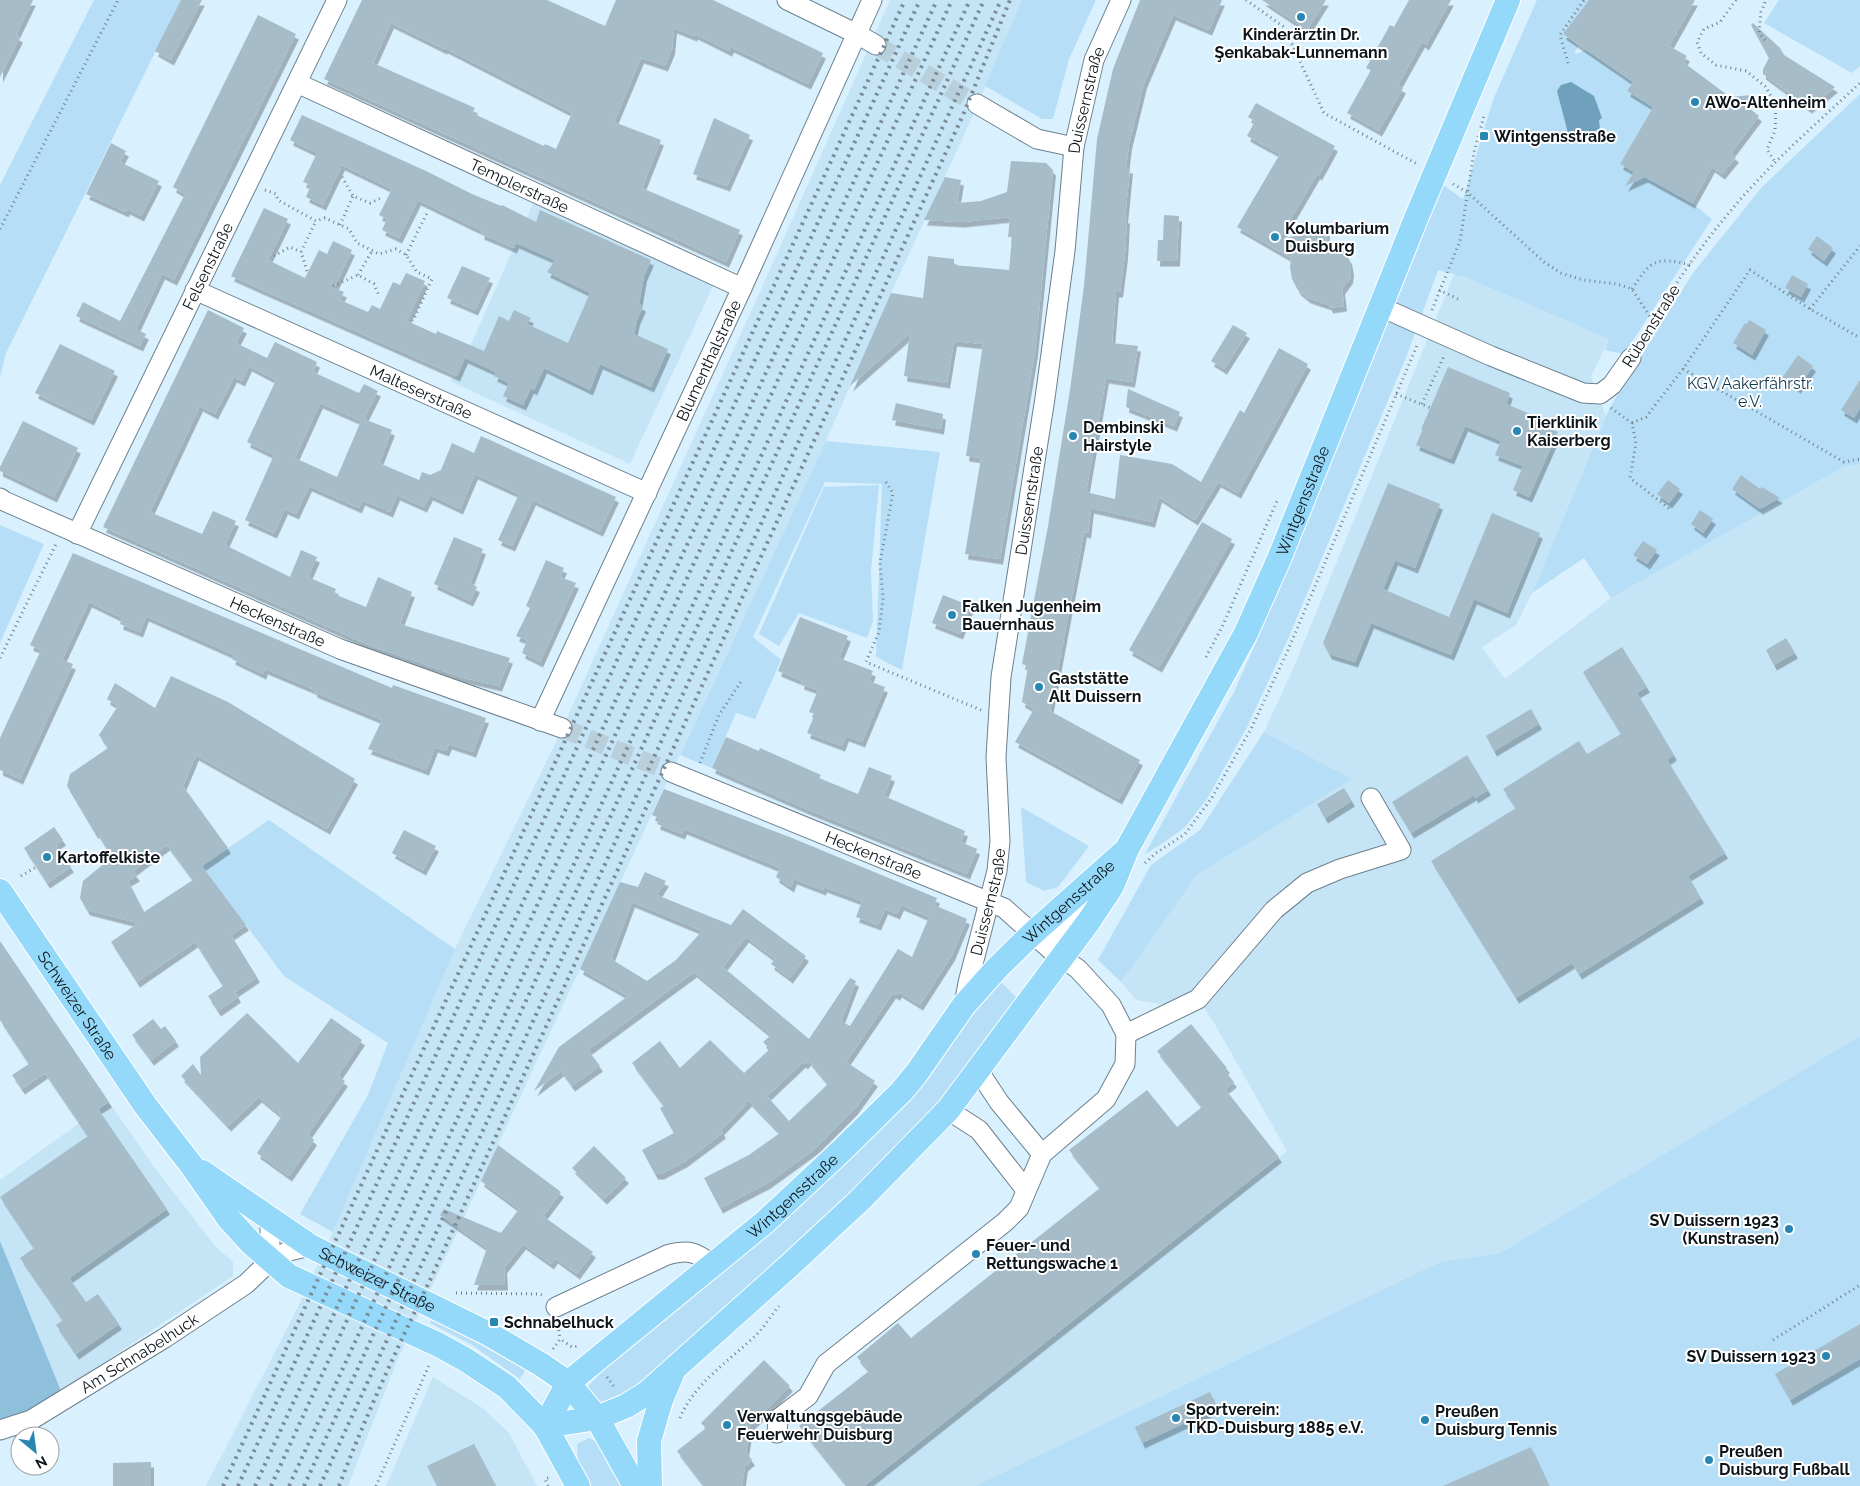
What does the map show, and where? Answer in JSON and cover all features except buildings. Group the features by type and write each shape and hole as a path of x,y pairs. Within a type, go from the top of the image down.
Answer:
{"main road":[{"name":"Wintgensstraße","path":"545,1426 598,1418 633,1402 647,1393 859,1201 948,1110 978,1070 1056,954 1136,857 1246,633 1279,559 1381,307 1426,168 1508,0"},
{"name":"Wintgensstraße","path":"545,1426 568,1384 765,1222 902,1091 964,1005 998,967 1032,934 1099,874 1136,857"},
{"name":"Schweizer Straße","path":"0,891 145,1105 192,1166 229,1219 270,1261 289,1276 439,1345 466,1360 516,1395 545,1426 578,1486"},
{"name":"Schweizer Straße","path":"192,1166 310,1246 487,1333 542,1365 568,1384 598,1418 635,1486"},
{"name":"Wintgensstraße","path":"650,1486 649,1441 660,1400 672,1372"}],"street":[{"name":"Felsenstraße","path":"70,530 195,290 338,0"},
{"path":"787,0 857,34 876,46"},
{"name":"Blumenthalstraße","path":"540,721 742,288 872,0"},
{"name":"Duissernstraße","path":"964,1005 997,870 1000,841 996,757 1001,677 1047,389 1065,252 1074,147 1094,60 1121,0"},
{"name":"Templerstraße","path":"297,83 742,288"},
{"path":"977,104 1037,140 1074,147"},
{"name":"Malteserstraße","path":"195,290 647,493"},
{"path":"1381,307 1490,356 1584,393 1600,394"},
{"name":"Rübenstraße","path":"1600,394 1612,385 1631,358"},
{"name":"Heckenstraße","path":"0,498 340,649 562,728"},
{"name":"Heckenstraße","path":"671,772 1004,908 1056,954 1087,977 1111,1005 1126,1034"},
{"path":"778,1433 778,1419 808,1396 826,1364 1005,1222 1019,1208 1042,1154 1106,1099 1125,1064 1126,1034 1198,999 1274,910 1307,883 1340,869 1401,850 1371,798"},
{"path":"1056,954 1099,874"},
{"path":"978,1070 999,1102 1042,1154"},
{"path":"948,1110 979,1130 1026,1190"},
{"path":"270,1220 270,1261"},
{"name":"Am Schnabelhuck","path":"0,1430 31,1420 163,1339 246,1284 270,1261 289,1251 310,1246"},
{"path":"556,1307 668,1255 683,1251 699,1255 712,1264"}],"path":[{"path":"0,229 118,0"},
{"path":"1246,0 1284,27 1324,113 1467,192 1544,262 1561,274 1583,280 1617,284 1632,288 1653,320"},
{"path":"1568,63 1560,35 1584,0"},
{"path":"1736,0 1720,22 1704,29 1697,42 1701,53 1716,65 1746,70 1766,88 1776,106 1776,131 1767,149 1776,162"},
{"path":"1766,0 1759,33 1766,40"},
{"name":"Rübenstraße","path":"1631,358 1653,320 1690,265 1728,214 1776,162 1860,83"},
{"path":"1136,857 1156,853 1185,834 1211,799 1251,729 1288,650 1460,241 1474,152 1484,115"},
{"path":"1420,154 1426,168"},
{"path":"1412,171 1426,168"},
{"path":"342,177 352,196 370,203 383,198"},
{"path":"248,182 276,194 278,200 316,221"},
{"path":"340,225 352,196"},
{"path":"406,255 428,211"},
{"path":"307,271 301,252 316,221 325,218 349,229 357,243 372,251 379,254 396,249 406,255 417,272 432,279 413,321"},
{"path":"1810,309 1860,246"},
{"path":"274,256 290,247 301,252"},
{"path":"333,286 358,275 372,251"},
{"path":"1632,288 1645,270 1655,263 1670,260 1690,265"},
{"path":"1632,423 1646,417 1683,369 1750,270 1810,309 1860,338"},
{"path":"358,275 374,284 379,296"},
{"path":"1439,290 1458,299"},
{"path":"1422,404 1452,339"},
{"path":"1683,369 1844,462 1860,459"},
{"path":"1396,394 1432,408"},
{"path":"1600,394 1610,407 1632,423 1636,443 1630,478 1671,510"},
{"path":"886,482 893,493 880,562 883,598 879,632 866,662 997,717"},
{"path":"1205,660 1223,625 1278,498"},
{"path":"0,658 70,530"},
{"path":"693,782 719,715 742,680"},
{"path":"21,876 36,867"},
{"path":"1773,1340 1860,1285"},
{"path":"455,1293 539,1294 556,1307 560,1339"},
{"path":"679,1419 686,1404 712,1374 760,1330 782,1302"},
{"path":"376,1486 439,1345"},
{"path":"545,1480 548,1486"}],"shaded area":[{"path":"890,0 1022,0 971,120 891,293 826,441 397,1361 348,1486 206,1486 295,1313 333,1232 455,949 555,744"},
{"path":"1571,82 1594,96 1602,118 1599,120 1600,129 1575,139 1568,133 1557,91 1561,85"},
{"path":"536,197 716,280 630,464 450,381 457,376"},
{"path":"1454,274 1609,339 1591,377 1606,416 1532,593 1516,625 1482,647 1505,679 1611,598 1843,467 1860,464 1860,1036 1500,1253 1440,1262 975,1486 864,1486 1287,1151 1213,1021 1192,990 1164,1005 1136,1000 1121,982 1197,875 1352,779 1264,732 1296,662"},
{"path":"109,1102 154,1167 215,1246 233,1262 233,1276 61,1391 0,1241 0,1180"},
{"path":"0,1241 61,1391 0,1432"},
{"path":"433,1377 484,1409 509,1433 537,1486 386,1486"}],"green space":[{"path":"94,0 181,0 6,353 0,377 0,185"},
{"path":"1022,0 1096,0 1069,59 1053,119 1042,119 985,86"},
{"path":"1537,0 1589,0 1563,34 1579,46 1574,52 1578,54 1586,49 1633,82 1627,91 1653,107 1620,164 1634,172 1630,179 1635,182 1642,175 1692,203 1712,219 1624,354 1605,350 1609,339 1465,277 1438,270 1407,355 1288,639 1247,727 1207,799 1184,828 1145,854 1234,692 1262,629 1443,185 1463,199 1493,100"},
{"path":"1779,0 1860,0 1860,66 1852,73 1764,23"},
{"name":"KGV Aakerfährstr. e.V.","path":"1860,94 1860,464 1843,467 1611,598 1584,558 1532,593 1610,407 1693,273 1762,187"},
{"path":"826,441 940,452 902,670 876,657 882,484 825,482 753,637 781,660 755,719 736,713 712,768 680,755"},
{"path":"879,485 871,570 873,621 867,638 799,613 779,646 759,634 824,487"},
{"path":"0,525 44,544 0,643"},
{"path":"1264,732 1352,779 1197,875 1121,982 1098,960 1151,865 1200,830"},
{"path":"1021,807 1089,846 1058,887 1044,891 1026,882"},
{"path":"269,820 455,949 333,1232 300,1214 368,1095 388,1043 284,976 202,866"},
{"path":"997,978 1018,999 939,1105 873,1173 797,1244 657,1369 614,1400 597,1402 587,1390 589,1385 611,1363 835,1173 921,1087"},
{"path":"1860,1036 1860,1486 975,1486 1440,1262 1500,1253"},
{"path":"433,1318 527,1367 520,1379 472,1345 430,1323"},
{"path":"589,1438 600,1444 623,1486 590,1486 578,1460 577,1444"}],"tunnel":[{"path":"876,45 977,104"},
{"path":"562,728 671,772"}],"railway":[{"path":"223,1486 905,0"},
{"path":"238,1486 920,0"},
{"path":"255,1486 937,0"},
{"path":"271,1486 952,0"},
{"path":"289,1486 970,0"},
{"path":"304,1486 984,0"},
{"path":"320,1486 1001,0"},
{"path":"339,1486 360,1433 395,1355 963,115 1010,0"}],"place":[{"name":"Kinderärztin Dr. Şenkabak-Lunnemann","path":"1301,17"},
{"name":"AWo-Altenheim","path":"1695,102"},
{"name":"Wintgensstraße","path":"1484,136"},
{"name":"Kolumbarium Duisburg","path":"1275,237"},
{"name":"Tierklinik Kaiserberg","path":"1517,431"},
{"name":"Dembinski Hairstyle","path":"1073,436"},
{"name":"Falken Jugenheim Bauernhaus","path":"952,615"},
{"name":"Gaststätte Alt Duissern","path":"1039,687"},
{"name":"Kartoffelkiste","path":"47,857"},
{"name":"SV Duissern 1923 (Kunstrasen)","path":"1789,1229"},
{"name":"Feuer- und Rettungswache 1","path":"976,1254"},
{"name":"Schnabelhuck","path":"494,1322"},
{"name":"SV Duissern 1923","path":"1826,1356"},
{"name":"Sportverein: TKD-Duisburg 1885 e.V.","path":"1176,1418"},
{"name":"Preußen Duisburg Tennis","path":"1425,1420"},
{"name":"Verwaltungsgebäude Feuerwehr Duisburg","path":"727,1425"},
{"name":"Preußen Duisburg Fußball","path":"1709,1460"}]}
